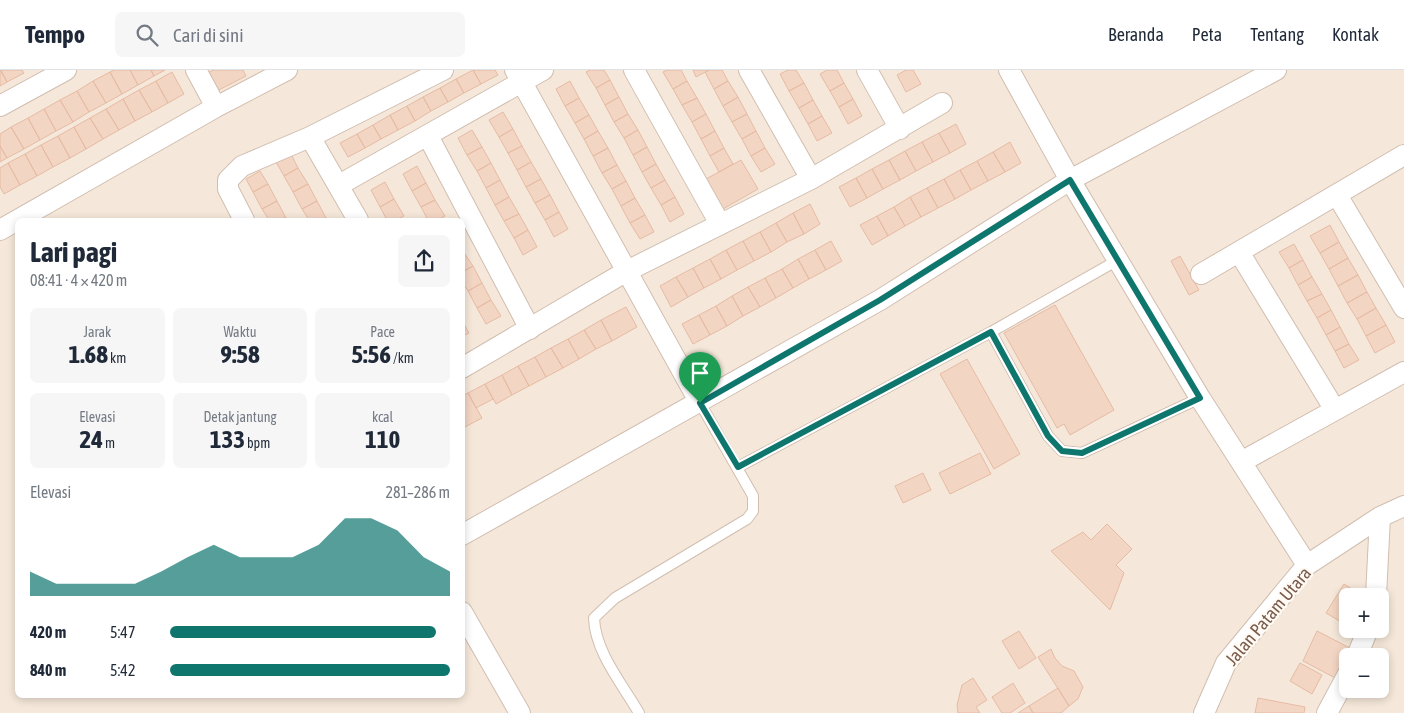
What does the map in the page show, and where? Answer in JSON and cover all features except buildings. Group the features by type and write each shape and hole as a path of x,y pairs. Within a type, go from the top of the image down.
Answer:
{"street":[{"path":"0,106 66,70"},
{"path":"196,70 216,107"},
{"path":"21,218 216,107 265,76 288,70"},
{"path":"243,218 228,189 228,180 231,175 242,166 310,137 443,70"},
{"path":"339,185 428,136 518,76 543,70"},
{"path":"634,70 720,224"},
{"path":"748,70 811,179"},
{"path":"867,70 900,129"},
{"path":"1009,70 1070,180 1200,398 1307,565"},
{"path":"465,534 880,300 1070,180 1276,70"},
{"path":"518,76 700,403"},
{"path":"465,366 627,271 811,179 942,103"},
{"path":"428,136 530,329"},
{"path":"310,137 357,218"},
{"path":"1201,274 1404,155"},
{"path":"1337,195 1404,308"},
{"path":"0,230 15,221"},
{"path":"1239,252 1335,410"},
{"path":"1240,462 1404,372"},
{"name":"Jalan Patam Utara","path":"1204,713 1226,663 1307,565 1380,518 1404,506"},
{"path":"1376,588 1380,518"},
{"path":"465,617 520,713"},
{"path":"1327,713 1339,691"}],"lane":[{"path":"738,467 991,332 1118,260"},
{"path":"991,332 1048,436 1062,451 1082,453 1200,398"},
{"path":"639,713 600,645 594,631 594,618 615,598 747,519 753,511 753,496 700,403"}],"shaded area":[{"path":"0,70 1404,70 1404,713 0,713"}],"route":[{"path":"1070,180 1200,398 1082,453 1062,451 1048,436 991,332 738,467 700,403 880,300 1070,180"}]}
